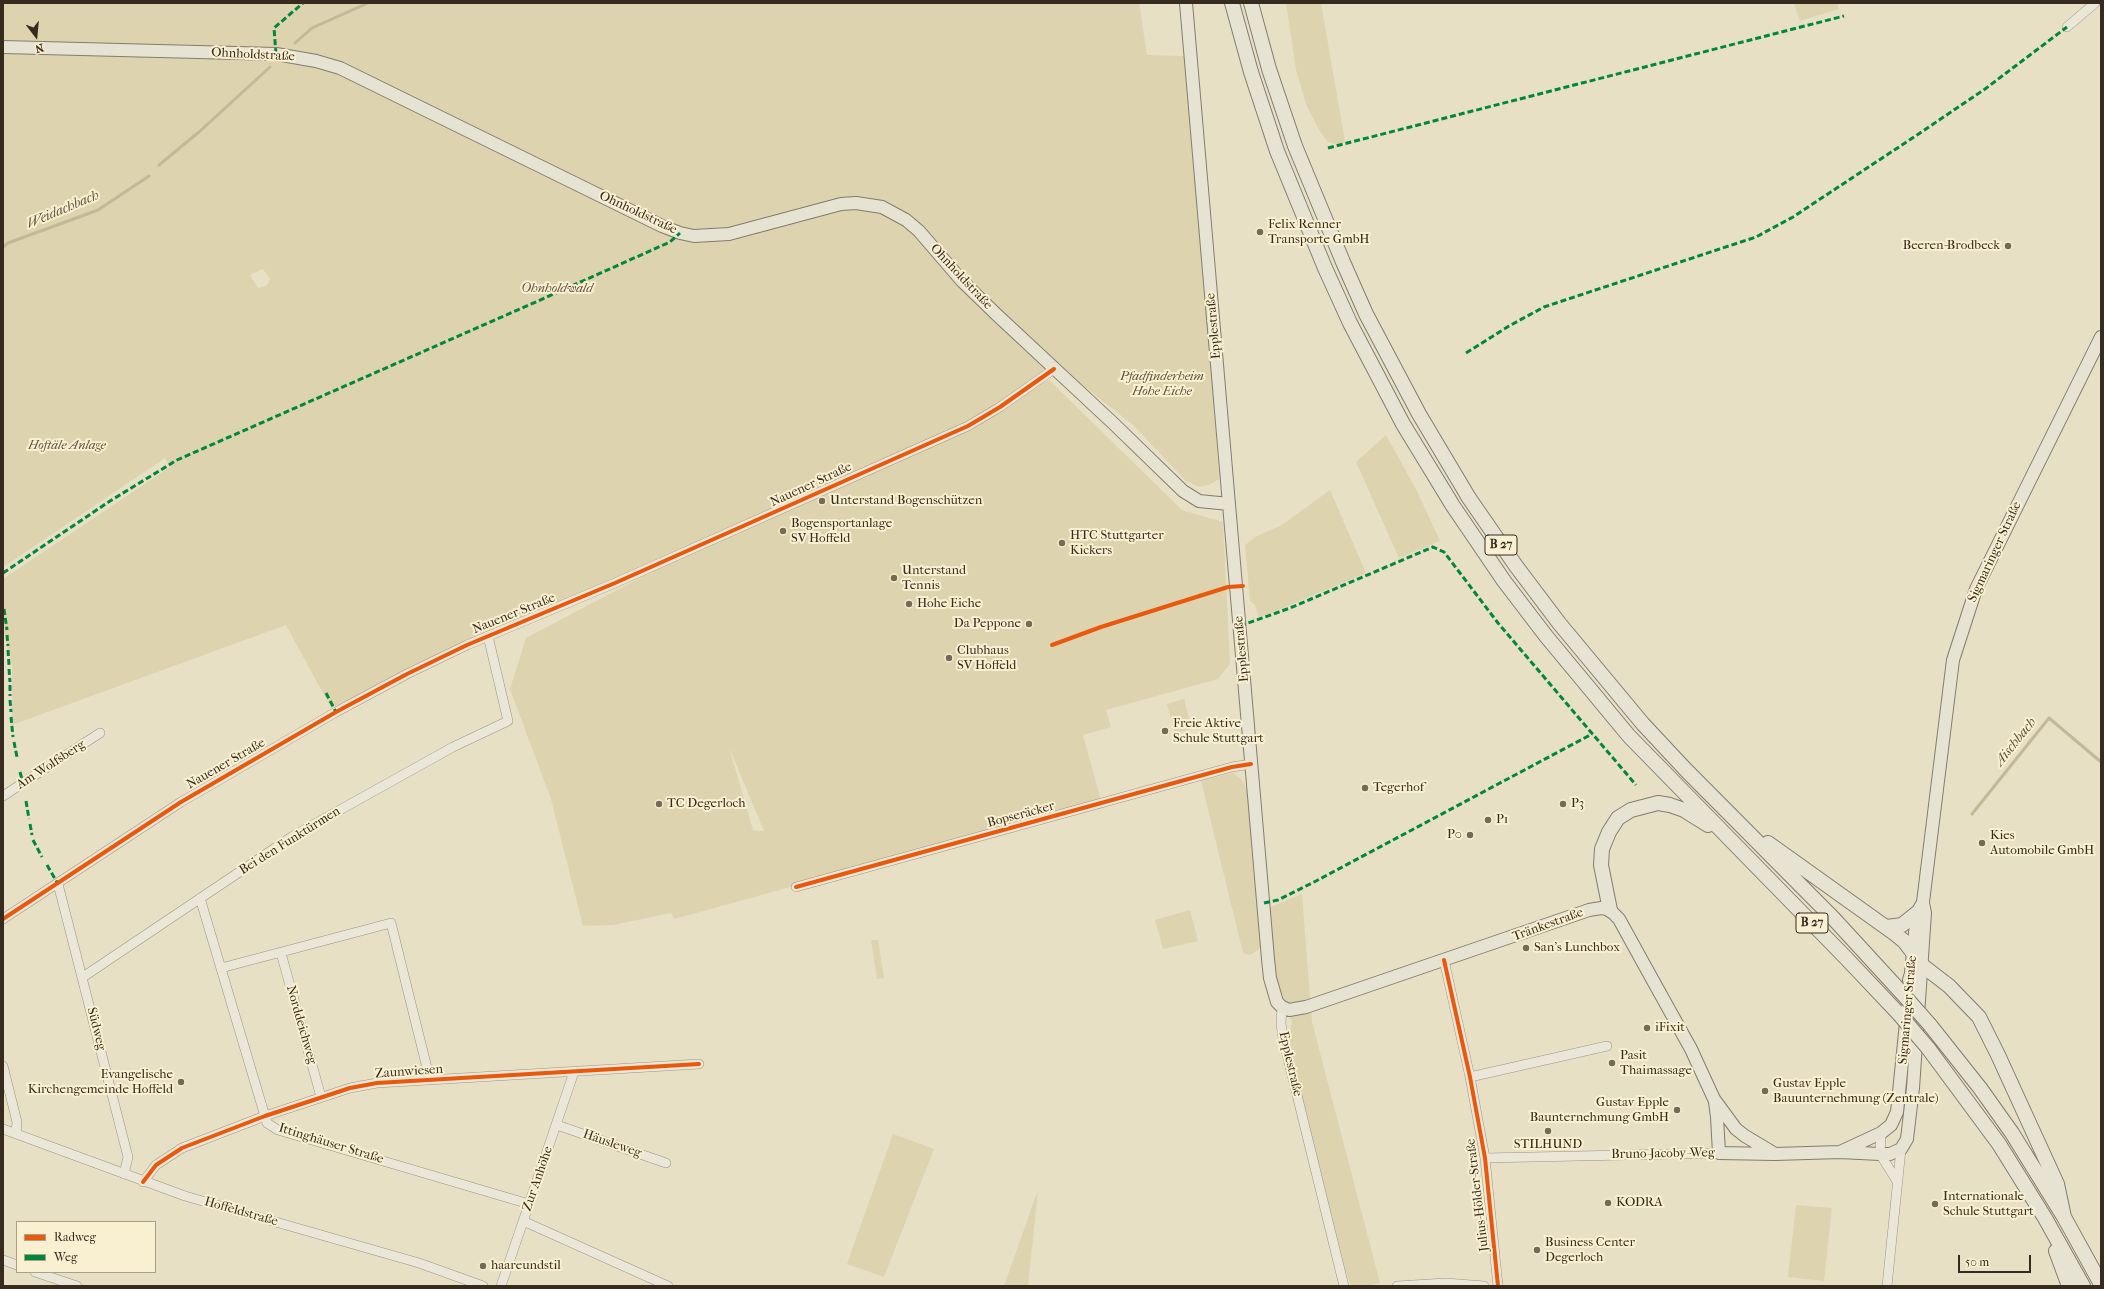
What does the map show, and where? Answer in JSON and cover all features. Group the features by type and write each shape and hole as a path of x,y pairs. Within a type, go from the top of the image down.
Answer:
{"highway":[{"name":"B 27","path":"1232,3 1260,101 1299,206 1350,323 1403,424 1453,506 1504,581 1546,636 1629,736 1847,959 1899,1014 1928,1048 1984,1121 2045,1218 2083,1286"},
{"name":"B 27","path":"1251,3 1278,99 1316,201 1366,314 1419,414 1469,498 1516,566 1559,623 1643,724 1834,919 1905,986 1930,1025 1980,1088 2012,1133 2064,1217 2101,1284"},
{"path":"1610,910 1601,865 1602,848 1609,832 1618,818 1631,810 1645,805 1670,805 1684,810 1724,834"},
{"path":"1737,821 1887,927 1904,941 1923,966 1917,967 1913,971 1905,986"},
{"path":"1887,927 1902,925 1920,907"},
{"name":"B 27","path":"1923,966 1949,986 1964,1000 1979,1017 1988,1033 2057,1184 2064,1217"},
{"path":"2045,1218 2069,1286"}],"main road":[{"name":"Epplestraße","path":"1186,3 1270,978 1277,1002 1282,1007"},
{"name":"Ohnholdstraße","path":"3,47 276,54 316,61 340,68 638,215 680,233 694,236 729,234 841,204 856,203 882,207 906,220 919,232 962,281 1183,491 1199,501 1229,504"},
{"name":"Sigmaringer Straße","path":"1881,1133 1891,1125 1900,1102 1905,986 1913,952 1920,907 1954,660 1976,589 2101,337"},
{"name":"Sigmaringer Straße","path":"1901,1149 1907,1139 1910,1122 1923,966 1925,913 1920,907"},
{"name":"Tränkestraße","path":"1282,1007 1289,1010 1306,1007 1589,910 1601,908 1610,910"},
{"path":"1610,910 1618,919 1691,1049 1714,1099 1736,1129 1775,1154"},
{"path":"1714,1099 1718,1117 1719,1153"},
{"name":"Bruno-Jacoby-Weg","path":"1840,1152 1881,1133"},
{"name":"Bruno-Jacoby-Weg","path":"1719,1153 1775,1154 1840,1152 1890,1154 1901,1149"}],"street":[{"path":"2067,27 2095,3"},
{"name":"Nauener Straße","path":"3,919 181,802 336,712 407,674 488,636 615,584 968,426 990,414 1054,369"},
{"name":"Bei den Funktürmen","path":"83,976 293,836 452,747 508,721 488,636"},
{"name":"Am Wolfsberg","path":"3,796 100,734"},
{"name":"Bopseräcker","path":"796,887 1232,767 1251,764"},
{"name":"Südweg","path":"58,884 83,976 128,1157 124,1174"},
{"name":"Ittinghäuser Straße","path":"200,898 267,1123 278,1130 529,1204"},
{"name":"Zaunwiesen","path":"222,968 391,923 430,1080"},
{"name":"Norddeichweg","path":"281,953 321,1097"},
{"name":"Julius-Hölder-Straße","path":"1444,960 1470,1077 1485,1158 1498,1286"},
{"name":"Epplestraße","path":"1282,1007 1281,1024 1283,1038 1344,1286"},
{"path":"1470,1077 1607,1046"},
{"name":"Zaunwiesen","path":"143,1182 156,1165 182,1148 265,1116 321,1097 377,1082 700,1064"},
{"path":"3,1066 17,1122 16,1134"},
{"name":"Zur Anhöhe","path":"501,1286 574,1072"},
{"name":"Häusleweg","path":"557,1125 666,1163"},
{"name":"Hoffeldstraße","path":"3,1129 143,1182 185,1196 419,1263 483,1286"},
{"path":"1881,1133 1880,1154 1897,1181"},
{"name":"Sigmaringer Straße","path":"1887,1286 1901,1149"},
{"name":"Bruno-Jacoby-Weg","path":"1485,1158 1719,1153"},
{"path":"523,1221 668,1286"},
{"path":"3,1260 16,1265"},
{"path":"38,1273 77,1286"},
{"path":"1397,1286 1446,1283 1484,1286"}],"green space":[{"name":"Ohnholdwald","path":"3,3 1139,3 1147,55 1184,56 1209,330 1219,479 1209,485 1199,487 1186,481 1133,425 1056,364 995,408 1049,380 1182,510 1223,522 1230,664 1218,679 1106,710 1111,727 1083,735 1103,808 787,888 674,919 671,913 613,925 583,926 551,799 510,689 526,638 655,570 947,433 483,635 331,708 286,625 12,725 12,666 3,627 3,579 170,467 165,458 5,566 3,562","holes":["263,269 270,279 266,286 258,288 250,275","729,747 764,831 753,830"]},
{"path":"1286,3 1321,3 1345,142 1336,144 1328,142 1321,133 1307,107 1296,70"},
{"path":"1794,3 1837,3 1839,9 1800,21"},
{"path":"1386,435 1417,491 1440,541 1399,558 1356,462"},
{"path":"1330,490 1366,573 1259,618 1255,605 1250,601 1245,545 1257,536 1282,525"},
{"path":"1184,699 1192,729 1175,733 1167,704"},
{"path":"1233,773 1242,780 1247,791 1262,941 1259,949 1250,955 1243,953 1201,781"},
{"path":"1302,894 1312,1022 1380,1283 1366,1286 1351,1285 1347,1276 1291,1056 1289,1039 1292,1022 1277,981 1273,964 1268,908"},
{"path":"1190,910 1198,941 1163,949 1155,920"},
{"path":"871,940 878,940 884,978 877,979"},
{"path":"893,1134 934,1149 884,1277 847,1264"},
{"path":"1038,1190 1028,1286 1004,1286"},
{"path":"1796,1205 1832,1208 1824,1281 1788,1277"}],"waterway":[{"name":"Weidachbach","path":"295,43 312,28 368,3"},
{"name":"Weidachbach","path":"159,165 199,132 270,67"},
{"name":"Weidachbach","path":"3,247 8,243 98,210 149,176"},
{"name":"Aischbach","path":"1972,814 2049,718 2101,762"}],"marked path":[{"path":"276,54 274,28 303,3"},
{"path":"1328,148 1844,16"},
{"path":"1466,353 1509,326 1544,307 1756,237 1793,217 1985,89 2067,27"},
{"path":"3,573 110,501 177,460 670,242 680,233"},
{"path":"1240,626 1290,608 1433,547 1444,552 1498,623 1636,785"},
{"path":"4,609 7,630"},
{"path":"7,635 8,646"},
{"path":"8,650 9,665"},
{"path":"9,669 10,682"},
{"path":"10,685 10,696"},
{"path":"326,693 336,712"},
{"path":"10,700 11,712"},
{"path":"11,717 13,737"},
{"path":"1264,903 1278,900 1316,881 1592,734"},
{"path":"14,742 17,757"},
{"path":"20,772 23,783"},
{"path":"26,801 29,819"},
{"path":"30,824 32,835"},
{"path":"33,840 42,857"},
{"path":"47,865 58,884"}],"cycle path":[{"path":"3,919 181,802 336,712 407,674 467,645 615,583 968,426 1000,407 1054,369"},
{"path":"1052,645 1101,627 1228,587 1243,586"},
{"path":"796,887 1232,767 1251,764"},
{"path":"1444,960 1470,1077 1485,1158 1498,1286"},
{"path":"143,1182 156,1165 182,1148 265,1116 350,1088 377,1083 699,1064"}],"place":[{"name":"Felix Renner Transporte GmbH","path":"1260,232"},
{"name":"Beeren-Brodbeck","path":"2008,246"},
{"name":"Unterstand Bogenschützen","path":"822,501"},
{"name":"Bogensportanlage SV Hoffeld","path":"783,531"},
{"name":"HTC Stuttgarter Kickers","path":"1062,543"},
{"name":"Unterstand Tennis","path":"894,578"},
{"name":"Hohe Eiche","path":"909,604"},
{"name":"Da Peppone","path":"1029,624"},
{"name":"Clubhaus SV Hoffeld","path":"949,658"},
{"name":"Freie Aktive Schule Stuttgart","path":"1165,731"},
{"name":"Tegerhof","path":"1365,788"},
{"name":"TC Degerloch","path":"659,804"},
{"name":"P3","path":"1563,804"},
{"name":"P1","path":"1488,820"},
{"name":"P0","path":"1470,835"},
{"name":"Kies Automobile GmbH","path":"1982,843"},
{"name":"San's Lunchbox","path":"1526,948"},
{"name":"iFixit","path":"1647,1028"},
{"name":"Pasit Thaimassage","path":"1612,1063"},
{"name":"Evangelische Kirchengemeinde Hoffeld","path":"181,1082"},
{"name":"Gustav Epple Bauunternehmung (Zentrale)","path":"1765,1091"},
{"name":"Gustav Epple Baunternehmung GmbH","path":"1677,1110"},
{"name":"STILHUND","path":"1548,1131"},
{"name":"KODRA","path":"1608,1203"},
{"name":"Internationale Schule Stuttgart","path":"1935,1204"},
{"name":"Business Center Degerloch","path":"1537,1250"},
{"name":"haareundstil","path":"483,1266"}],"park label":[{"name":"Pfadfinderheim Hohe Eiche","path":"1162,384"},
{"name":"Hoftäle Anlage","path":"67,446"}]}
